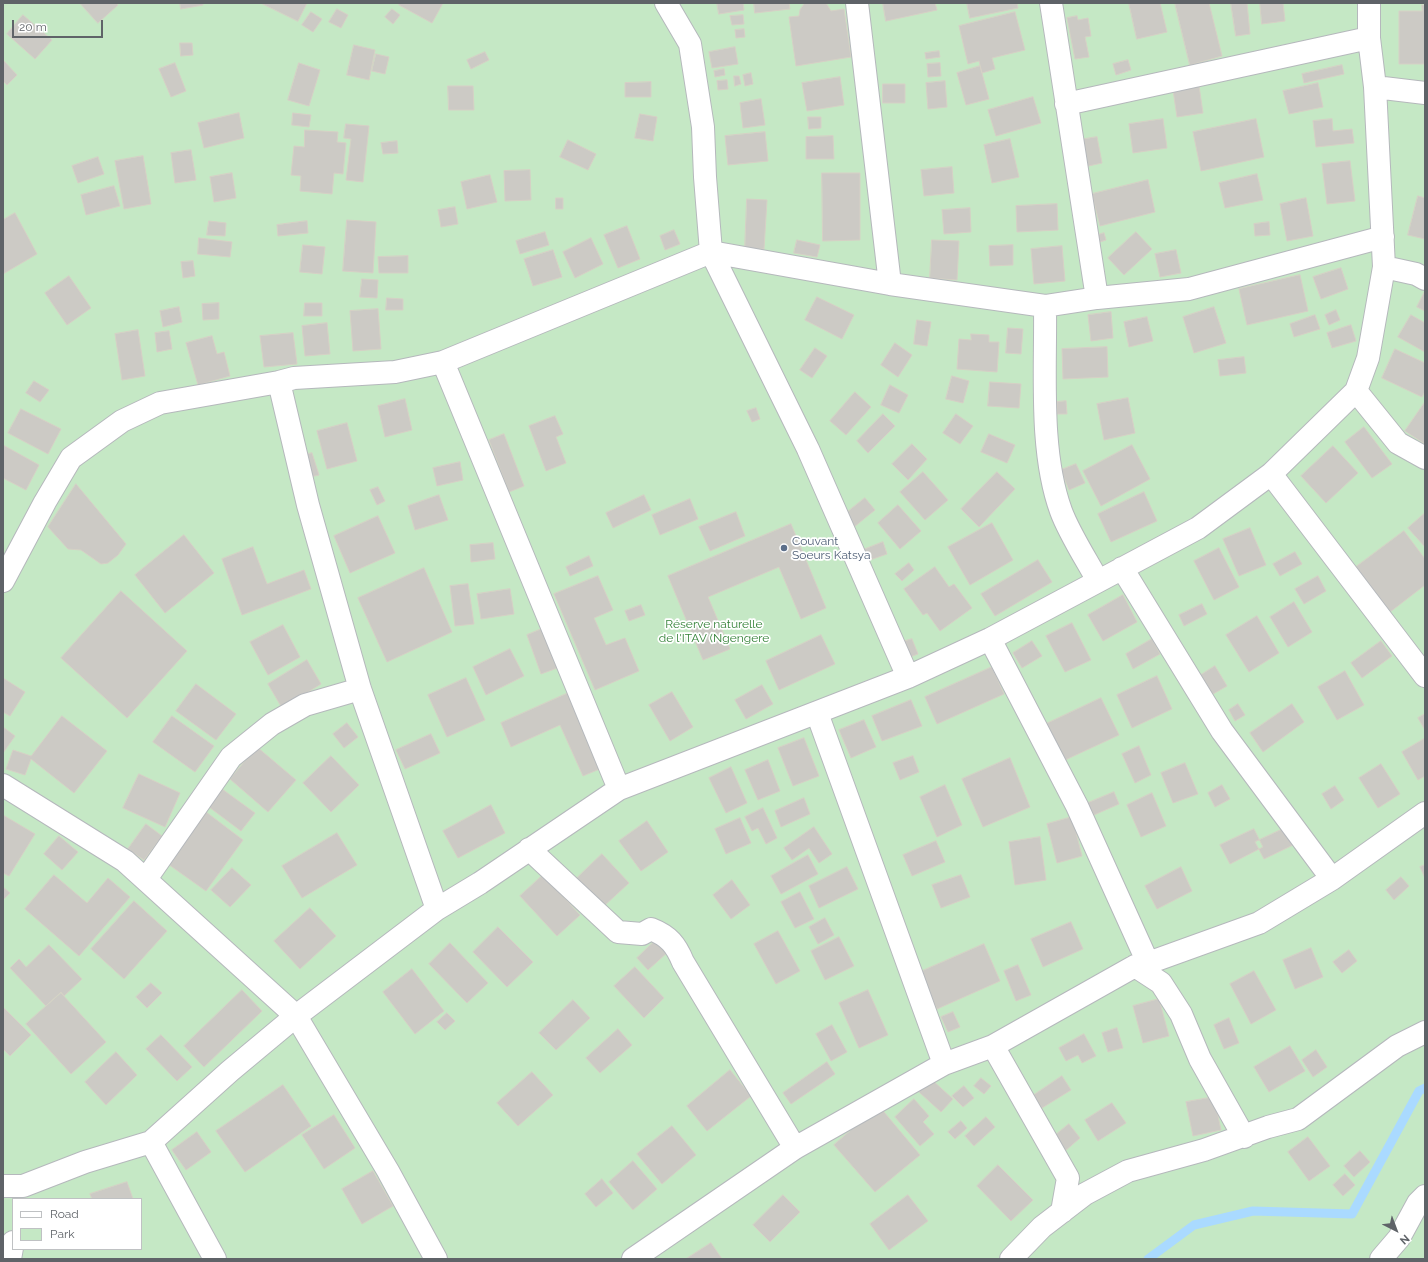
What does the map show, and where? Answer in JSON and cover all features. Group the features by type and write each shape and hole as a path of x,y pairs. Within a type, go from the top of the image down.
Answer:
{"street":[{"path":"666,3 690,44 703,127 711,252 808,449 908,677"},
{"path":"856,3 890,284"},
{"path":"1051,3 1097,298"},
{"path":"15,1191 85,1162 152,1142 230,1071 296,1016 437,910 480,883 619,789 908,677 990,639 1198,528 1271,474 1356,391 1368,358 1384,267 1375,87 1369,38 1370,3"},
{"path":"1066,104 1369,38"},
{"path":"1375,87 1425,93"},
{"path":"3,582 10,551 45,502 71,458 122,421 160,403 294,378 395,372 443,362 711,252 890,284 1045,306 1097,298 1190,289 1383,237"},
{"path":"1384,267 1416,274 1425,279"},
{"path":"1045,306 1046,408 1049,466 1061,512 1098,581"},
{"path":"443,362 619,789"},
{"path":"278,382 308,505 360,689 437,910"},
{"path":"1356,391 1398,443 1425,458"},
{"path":"1271,474 1425,676"},
{"path":"1122,568 1222,731 1332,879"},
{"path":"990,639 1077,806 1141,965 1161,983 1181,1014 1200,1059 1244,1137"},
{"path":"146,879 231,758 272,724 305,705 360,689"},
{"path":"817,713 944,1064"},
{"path":"3,785 125,861 296,1016 388,1171 436,1259"},
{"path":"633,1259 795,1148 944,1064 992,1046 1141,965 1259,924 1332,879 1425,813"},
{"path":"529,849 618,932 642,934 651,928 665,934 678,950 683,962 795,1148"},
{"path":"1011,1259 1042,1226 1085,1194 1128,1171 1204,1150 1298,1118 1397,1046 1425,1032"},
{"path":"992,1046 1068,1178 1062,1212"},
{"path":"152,1142 215,1259"},
{"path":"1381,1259 1399,1238 1418,1203 1425,1196"},
{"path":"10,1259 12,1248"}],"green space":[{"name":"Réserve naturelle de l'ITAV (Ngengere","path":"3,3 1425,3 1425,1259 3,1259"}],"building":[{"path":"80,3 116,3 118,5 98,23"},
{"path":"180,3 203,3 203,5 181,9"},
{"path":"261,3 307,3 298,21"},
{"path":"400,3 443,3 432,23 399,5"},
{"path":"717,3 743,3 744,10 719,14"},
{"path":"754,3 789,3 790,9 755,13"},
{"path":"805,3 826,3 831,11 844,9 851,57 796,66 789,17 799,16 800,10"},
{"path":"883,3 935,3 937,10 886,21"},
{"path":"967,3 1017,3 1018,8 970,18"},
{"path":"1129,3 1160,3 1167,32 1137,39"},
{"path":"1175,3 1209,3 1222,56 1190,65"},
{"path":"1231,3 1247,3 1250,34 1236,36"},
{"path":"1260,3 1283,3 1285,21 1262,24"},
{"path":"1422,5 1425,5 1425,64 1399,64 1399,11 1422,11"},
{"path":"337,9 348,15 341,28 329,22"},
{"path":"392,9 400,15 393,24 385,17"},
{"path":"311,12 322,19 313,32 302,25"},
{"path":"1015,12 1025,50 992,58 995,69 982,73 979,61 968,64 959,26"},
{"path":"23,15 52,40 35,59 7,34"},
{"path":"743,15 744,24 732,25 730,16"},
{"path":"1077,16 1078,20 1088,18 1091,36 1085,37 1089,57 1075,59 1067,18"},
{"path":"744,29 745,37 736,38 735,30"},
{"path":"180,43 192,43 193,55 181,56"},
{"path":"354,45 375,50 369,80 347,75"},
{"path":"735,47 738,64 712,68 709,52"},
{"path":"939,51 940,57 926,59 925,53"},
{"path":"485,52 489,60 471,69 467,60"},
{"path":"376,54 389,57 385,74 372,71"},
{"path":"3,60 17,75 7,85 3,81"},
{"path":"1128,60 1131,70 1116,75 1113,64"},
{"path":"175,63 186,91 171,97 159,69"},
{"path":"299,63 320,70 309,106 288,100"},
{"path":"940,63 941,76 928,77 927,64"},
{"path":"1342,65 1344,74 1304,83 1302,74"},
{"path":"980,66 989,99 966,105 957,73"},
{"path":"724,69 725,75 715,77 714,71"},
{"path":"751,73 753,84 745,86 743,75"},
{"path":"734,76 739,76 741,84 735,86"},
{"path":"840,77 844,105 807,111 802,83"},
{"path":"727,80 728,89 718,90 717,81"},
{"path":"945,81 947,107 928,109 926,83"},
{"path":"651,82 651,97 625,97 625,83"},
{"path":"1318,83 1323,107 1289,114 1283,91"},
{"path":"883,84 905,84 905,103 883,103"},
{"path":"448,86 473,86 474,110 449,110"},
{"path":"1199,86 1203,113 1177,117 1173,90"},
{"path":"1033,97 1041,123 996,136 988,110"},
{"path":"761,99 765,125 743,128 740,103"},
{"path":"239,113 244,138 204,148 198,123"},
{"path":"293,113 311,115 309,127 292,125"},
{"path":"640,114 657,117 653,141 635,138"},
{"path":"808,117 821,117 821,128 809,129"},
{"path":"1163,119 1167,148 1133,153 1129,124"},
{"path":"1256,119 1264,157 1201,171 1193,132"},
{"path":"1332,119 1333,131 1352,129 1354,143 1316,147 1313,121"},
{"path":"346,124 369,126 363,182 346,180 351,139 344,138"},
{"path":"305,130 338,132 337,142 346,143 343,174 334,173 332,194 300,191 301,176 291,175 294,146 304,147"},
{"path":"765,132 768,161 728,165 725,136"},
{"path":"833,136 834,159 806,159 806,137"},
{"path":"1097,137 1102,163 1084,167 1079,140"},
{"path":"1010,139 1019,177 992,183 984,145"},
{"path":"568,140 596,154 588,170 560,157"},
{"path":"397,141 398,153 383,154 381,143"},
{"path":"191,150 196,180 175,183 171,153"},
{"path":"143,156 151,204 124,209 115,161"},
{"path":"98,157 104,174 78,183 72,166"},
{"path":"1350,161 1355,201 1327,204 1322,164"},
{"path":"952,167 954,193 924,196 921,170"},
{"path":"530,170 531,200 505,201 504,171"},
{"path":"232,173 236,198 214,202 210,177"},
{"path":"822,173 860,173 860,240 823,241"},
{"path":"1257,174 1263,200 1225,208 1219,183"},
{"path":"490,175 497,202 467,209 461,182"},
{"path":"1148,180 1155,212 1100,226 1092,194"},
{"path":"114,186 120,206 86,215 81,195"},
{"path":"1418,196 1425,198 1425,239 1408,235"},
{"path":"556,198 563,198 563,209 556,209"},
{"path":"1306,198 1313,236 1287,241 1280,204"},
{"path":"747,199 767,200 764,249 745,249"},
{"path":"1057,204 1058,230 1017,232 1016,206"},
{"path":"455,207 458,224 441,227 438,210"},
{"path":"970,208 971,232 944,234 942,210"},
{"path":"15,213 37,254 3,274 3,220"},
{"path":"347,220 376,222 373,273 343,271"},
{"path":"209,221 226,223 225,236 207,235"},
{"path":"307,221 308,233 278,236 277,225"},
{"path":"1269,222 1270,235 1255,236 1254,224"},
{"path":"627,226 640,259 618,268 604,235"},
{"path":"674,230 680,244 665,250 660,236"},
{"path":"545,232 549,245 520,254 516,241"},
{"path":"1136,232 1152,249 1124,275 1108,258"},
{"path":"1104,233 1106,240 1100,242 1098,235"},
{"path":"199,238 232,242 230,257 198,254"},
{"path":"591,238 603,264 575,278 563,252"},
{"path":"797,240 820,245 817,257 794,253"},
{"path":"932,240 959,241 957,280 930,278"},
{"path":"303,245 325,247 322,274 300,272"},
{"path":"1013,245 1013,265 990,266 989,246"},
{"path":"1062,246 1065,281 1034,284 1031,249"},
{"path":"553,250 562,277 533,286 524,259"},
{"path":"1176,250 1181,273 1160,277 1155,254"},
{"path":"408,256 408,273 379,273 378,257"},
{"path":"193,261 195,276 183,278 181,262"},
{"path":"1341,268 1348,289 1321,299 1313,277"},
{"path":"1300,275 1308,311 1247,325 1239,289"},
{"path":"69,276 91,308 67,325 45,293"},
{"path":"362,279 378,280 377,298 360,297"},
{"path":"1425,291 1425,311 1417,307"},
{"path":"817,297 854,315 842,339 805,320"},
{"path":"387,298 403,299 403,310 386,310"},
{"path":"219,303 219,319 203,320 202,304"},
{"path":"305,303 322,303 322,316 304,316"},
{"path":"179,307 182,322 163,327 160,311"},
{"path":"1214,307 1226,343 1194,353 1183,317"},
{"path":"378,309 381,349 353,351 350,311"},
{"path":"1336,310 1340,320 1329,325 1325,315"},
{"path":"1111,312 1113,338 1091,341 1088,315"},
{"path":"1315,315 1320,329 1294,337 1290,324"},
{"path":"1411,315 1425,323 1425,352 1398,337"},
{"path":"1147,317 1153,341 1129,347 1124,322"},
{"path":"917,320 931,322 927,346 914,344"},
{"path":"327,323 330,354 305,356 302,326"},
{"path":"1351,325 1356,341 1332,348 1327,333"},
{"path":"1008,328 1023,329 1021,354 1006,353"},
{"path":"138,330 145,376 122,380 115,334"},
{"path":"169,331 172,349 157,352 155,333"},
{"path":"293,333 297,364 264,367 260,336"},
{"path":"971,334 989,335 989,342 999,342 997,372 957,369 959,339 971,340"},
{"path":"212,336 217,354 224,352 230,376 198,385 186,343"},
{"path":"895,343 912,355 898,377 881,365"},
{"path":"1107,347 1108,377 1063,379 1062,349"},
{"path":"815,348 827,356 812,378 800,370"},
{"path":"1395,349 1425,363 1425,391 1422,397 1382,378"},
{"path":"1244,357 1246,373 1220,376 1218,360"},
{"path":"952,376 969,381 963,403 946,399"},
{"path":"34,381 49,390 40,402 26,393"},
{"path":"990,382 1021,384 1019,408 988,406"},
{"path":"890,385 908,395 899,413 881,405"},
{"path":"855,392 871,407 846,435 830,421"},
{"path":"1128,398 1135,433 1104,440 1097,404"},
{"path":"405,399 412,430 385,437 378,406"},
{"path":"1066,401 1067,414 1057,414 1057,402"},
{"path":"1425,402 1425,444 1405,431"},
{"path":"756,408 760,419 752,422 747,411"},
{"path":"21,409 61,429 48,454 8,433"},
{"path":"883,414 895,426 868,453 857,441"},
{"path":"956,414 973,426 960,444 943,433"},
{"path":"555,416 563,434 556,437 566,463 546,471 529,426"},
{"path":"347,423 357,461 327,469 317,431"},
{"path":"1364,427 1392,464 1372,478 1345,442"},
{"path":"504,434 524,486 509,492 489,440"},
{"path":"989,434 1015,445 1007,463 981,452"},
{"path":"912,444 927,459 908,480 892,464"},
{"path":"3,445 39,465 26,490 3,478"},
{"path":"1132,445 1150,479 1101,506 1083,471"},
{"path":"1333,446 1358,473 1326,503 1301,476"},
{"path":"312,453 319,475 306,478 299,456"},
{"path":"460,462 463,480 437,486 433,468"},
{"path":"1076,464 1085,483 1069,490 1061,470"},
{"path":"923,472 948,500 925,520 900,492"},
{"path":"997,472 1015,489 979,527 961,509"},
{"path":"76,484 126,544 118,555 108,563 101,564 81,550 68,549 48,527"},
{"path":"378,487 385,501 377,505 370,490"},
{"path":"1144,492 1157,521 1111,542 1098,514"},
{"path":"439,495 448,520 415,530 408,506"},
{"path":"644,495 651,510 613,528 606,513"},
{"path":"865,498 875,510 854,527 845,514"},
{"path":"690,499 698,519 660,535 652,515"},
{"path":"898,505 921,531 900,549 878,523"},
{"path":"736,512 745,536 710,551 699,527"},
{"path":"1425,513 1425,547 1408,528"},
{"path":"378,516 395,553 350,573 334,536"},
{"path":"992,523 1013,560 970,585 948,547"},
{"path":"791,524 826,608 801,619 779,567 708,597 730,649 703,660 668,576"},
{"path":"1250,528 1266,565 1239,576 1223,539"},
{"path":"1404,531 1425,559 1425,585 1390,612 1356,567"},
{"path":"184,535 214,573 165,613 135,575"},
{"path":"883,542 887,554 867,561 863,550"},
{"path":"493,543 495,559 471,562 470,545"},
{"path":"253,547 267,584 304,570 311,589 242,615 222,559"},
{"path":"1219,548 1239,587 1214,600 1194,561"},
{"path":"1295,552 1302,564 1280,576 1273,564"},
{"path":"589,556 593,566 570,576 566,567"},
{"path":"1038,560 1052,582 995,616 981,594"},
{"path":"909,563 914,570 902,581 895,574"},
{"path":"935,567 949,587 954,584 972,608 940,631 927,613 923,615 904,589"},
{"path":"424,568 452,632 387,662 358,598"},
{"path":"598,576 613,610 594,618 606,645 625,638 639,671 595,690 554,594"},
{"path":"1318,576 1326,591 1304,604 1295,589"},
{"path":"468,584 474,624 455,626 450,586"},
{"path":"510,589 514,614 481,619 477,594"},
{"path":"121,591 187,651 127,718 61,658"},
{"path":"1123,595 1137,622 1103,641 1088,615"},
{"path":"1294,602 1312,632 1288,647 1270,617"},
{"path":"1202,604 1207,614 1184,626 1179,615"},
{"path":"641,605 645,615 629,621 625,611"},
{"path":"1257,616 1279,653 1249,672 1226,635"},
{"path":"1072,623 1091,660 1065,672 1046,636"},
{"path":"283,625 300,657 268,675 250,642"},
{"path":"544,628 560,667 541,674 527,635"},
{"path":"821,635 835,664 779,690 766,661"},
{"path":"912,639 918,654 907,658 902,642"},
{"path":"1152,639 1160,654 1133,669 1126,654"},
{"path":"1032,641 1042,656 1022,668 1013,653"},
{"path":"1381,641 1392,656 1362,678 1351,663"},
{"path":"510,649 524,676 486,695 473,667"},
{"path":"307,660 321,684 282,708 268,684"},
{"path":"1215,666 1227,686 1213,694 1201,675"},
{"path":"992,667 1004,694 937,724 925,697"},
{"path":"1345,671 1364,705 1337,720 1318,687"},
{"path":"1157,676 1172,709 1132,728 1117,695"},
{"path":"3,678 25,692 10,716 3,712"},
{"path":"466,678 485,720 447,737 428,695"},
{"path":"196,684 236,714 216,740 176,711"},
{"path":"762,685 773,704 746,719 735,700"},
{"path":"575,690 609,765 583,776 560,725 511,747 501,723"},
{"path":"672,692 693,727 670,741 649,705"},
{"path":"1101,698 1119,735 1063,761 1046,724"},
{"path":"911,700 922,726 882,741 872,716"},
{"path":"1238,704 1245,715 1235,721 1229,710"},
{"path":"1292,704 1304,722 1263,752 1250,733"},
{"path":"1425,714 1425,730 1418,718"},
{"path":"62,716 107,751 74,793 31,759 25,775 6,769 13,750 31,756"},
{"path":"172,716 214,746 195,772 153,742"},
{"path":"864,720 876,747 851,758 839,730"},
{"path":"347,723 358,737 344,748 333,734"},
{"path":"3,727 15,736 3,753"},
{"path":"431,734 440,753 405,769 396,750"},
{"path":"804,738 819,776 793,786 778,748"},
{"path":"1424,739 1425,776 1418,780 1402,752"},
{"path":"1139,746 1151,775 1135,783 1122,754"},
{"path":"257,747 296,780 268,812 230,779"},
{"path":"331,756 359,785 331,812 303,783"},
{"path":"913,756 919,772 900,780 893,763"},
{"path":"1010,758 1030,807 983,827 962,779"},
{"path":"768,760 780,791 758,800 745,770"},
{"path":"1185,763 1198,794 1173,803 1161,773"},
{"path":"1381,764 1400,794 1378,808 1359,778"},
{"path":"731,767 747,803 726,813 709,778"},
{"path":"139,774 180,793 165,827 123,808"},
{"path":"945,785 962,825 937,837 920,797"},
{"path":"1222,785 1230,799 1215,807 1208,793"},
{"path":"1335,786 1344,800 1331,809 1322,794"},
{"path":"222,789 255,813 241,831 209,807"},
{"path":"1114,792 1119,804 1094,815 1088,803"},
{"path":"1152,793 1166,826 1141,837 1127,805"},
{"path":"804,798 810,814 781,827 775,811"},
{"path":"491,805 505,833 458,858 443,831"},
{"path":"763,808 777,838 766,844 758,828 752,831 745,817"},
{"path":"206,812 243,840 206,891 168,864"},
{"path":"3,815 35,834 9,876 3,873"},
{"path":"1072,817 1082,856 1057,863 1047,824"},
{"path":"740,818 751,843 726,854 715,829"},
{"path":"647,821 668,852 641,871 619,841"},
{"path":"146,824 162,836 144,860 128,849"},
{"path":"814,827 832,854 819,863 809,848 792,860 784,848"},
{"path":"1285,828 1293,845 1264,859 1255,842"},
{"path":"1254,829 1263,847 1230,864 1220,845"},
{"path":"337,833 357,865 302,898 282,866"},
{"path":"59,836 78,852 62,870 44,854"},
{"path":"1040,837 1046,880 1015,885 1009,842"},
{"path":"936,841 945,862 912,876 903,855"},
{"path":"602,854 629,883 604,906 577,878"},
{"path":"808,855 818,874 781,894 771,876"},
{"path":"1425,865 1425,878 1420,867"},
{"path":"847,867 858,889 819,908 809,886"},
{"path":"1181,867 1192,891 1157,909 1145,886"},
{"path":"232,868 251,885 230,907 211,890"},
{"path":"54,875 87,903 108,878 130,897 79,956 25,909"},
{"path":"543,875 580,915 557,936 520,896"},
{"path":"961,875 970,897 941,908 932,885"},
{"path":"1401,877 1409,886 1394,900 1386,890"},
{"path":"732,880 750,905 731,919 713,895"},
{"path":"3,887 10,893 3,900"},
{"path":"800,892 814,919 795,928 781,902"},
{"path":"134,901 167,931 124,979 91,949"},
{"path":"310,908 336,936 300,969 274,941"},
{"path":"825,918 834,935 818,944 809,927"},
{"path":"1071,922 1083,949 1043,967 1031,939"},
{"path":"498,927 533,962 507,987 473,952"},
{"path":"778,931 800,971 776,984 754,944"},
{"path":"839,937 854,966 825,980 811,951"},
{"path":"658,938 669,951 648,970 637,958"},
{"path":"450,943 488,983 467,1003 429,964"},
{"path":"984,944 1000,981 937,1009 920,972"},
{"path":"49,945 82,979 64,996 61,992 46,1006 10,968 19,959 26,967"},
{"path":"1311,948 1323,977 1295,989 1283,960"},
{"path":"1349,950 1357,961 1342,973 1333,962"},
{"path":"1018,965 1031,995 1016,1001 1004,971"},
{"path":"635,967 664,998 644,1018 614,986"},
{"path":"412,969 444,1011 415,1034 383,992"},
{"path":"1254,971 1276,1010 1251,1024 1230,984"},
{"path":"151,983 162,993 147,1008 136,997"},
{"path":"242,990 262,1011 204,1067 184,1046"},
{"path":"868,990 888,1035 859,1048 839,1003"},
{"path":"61,993 106,1042 71,1074 26,1024"},
{"path":"1159,999 1169,1036 1143,1043 1133,1006"},
{"path":"573,1000 590,1018 556,1050 539,1033"},
{"path":"3,1007 31,1035 10,1056 3,1049"},
{"path":"953,1012 960,1027 948,1032 941,1017"},
{"path":"447,1013 455,1021 445,1030 437,1022"},
{"path":"1229,1018 1239,1043 1224,1049 1214,1025"},
{"path":"832,1025 847,1052 831,1061 816,1034"},
{"path":"1117,1028 1123,1048 1108,1052 1102,1033"},
{"path":"618,1029 632,1045 600,1073 586,1058"},
{"path":"1084,1034 1096,1056 1082,1063 1078,1055 1066,1061 1059,1048"},
{"path":"161,1035 192,1067 177,1081 146,1049"},
{"path":"1290,1046 1305,1071 1269,1092 1254,1067"},
{"path":"1316,1050 1327,1067 1313,1077 1302,1060"},
{"path":"116,1052 137,1075 106,1105 85,1082"},
{"path":"827,1062 835,1074 791,1104 783,1093"},
{"path":"730,1070 751,1096 707,1131 687,1106"},
{"path":"532,1072 553,1095 518,1126 497,1103"},
{"path":"1062,1076 1071,1090 1042,1108 1034,1095"},
{"path":"981,1078 991,1086 984,1094 974,1086"},
{"path":"931,1079 953,1099 941,1112 919,1092"},
{"path":"283,1085 311,1126 245,1172 216,1131"},
{"path":"964,1086 974,1098 963,1107 952,1096"},
{"path":"1214,1097 1221,1130 1193,1136 1186,1102"},
{"path":"914,1099 929,1116 923,1122 934,1134 920,1146 895,1117"},
{"path":"1112,1103 1126,1123 1098,1141 1085,1120"},
{"path":"879,1106 920,1155 875,1192 834,1145"},
{"path":"334,1115 355,1148 324,1169 302,1135"},
{"path":"986,1117 995,1127 974,1146 965,1136"},
{"path":"961,1121 967,1128 955,1139 948,1132"},
{"path":"1069,1124 1080,1138 1065,1151 1053,1137"},
{"path":"672,1126 696,1155 662,1184 637,1154"},
{"path":"197,1132 211,1152 186,1170 172,1150"},
{"path":"1308,1137 1330,1166 1309,1181 1288,1152"},
{"path":"1360,1151 1370,1162 1354,1177 1344,1166"},
{"path":"633,1161 657,1189 633,1210 609,1182"},
{"path":"998,1165 1033,1200 1011,1221 977,1186"},
{"path":"373,1171 393,1206 362,1224 342,1189"},
{"path":"1345,1174 1355,1185 1343,1196 1333,1185"},
{"path":"602,1179 613,1193 596,1207 585,1194"},
{"path":"127,1182 133,1198 92,1198 90,1194"},
{"path":"783,1195 800,1212 770,1242 753,1225"},
{"path":"908,1195 928,1221 889,1250 870,1224"},
{"path":"711,1243 722,1259 686,1259"}],"waterway":[{"path":"1148,1259 1194,1225 1253,1211 1352,1214 1419,1091 1425,1088"}],"place":[{"name":"Couvant Soeurs Katsya","path":"784,548"}]}
